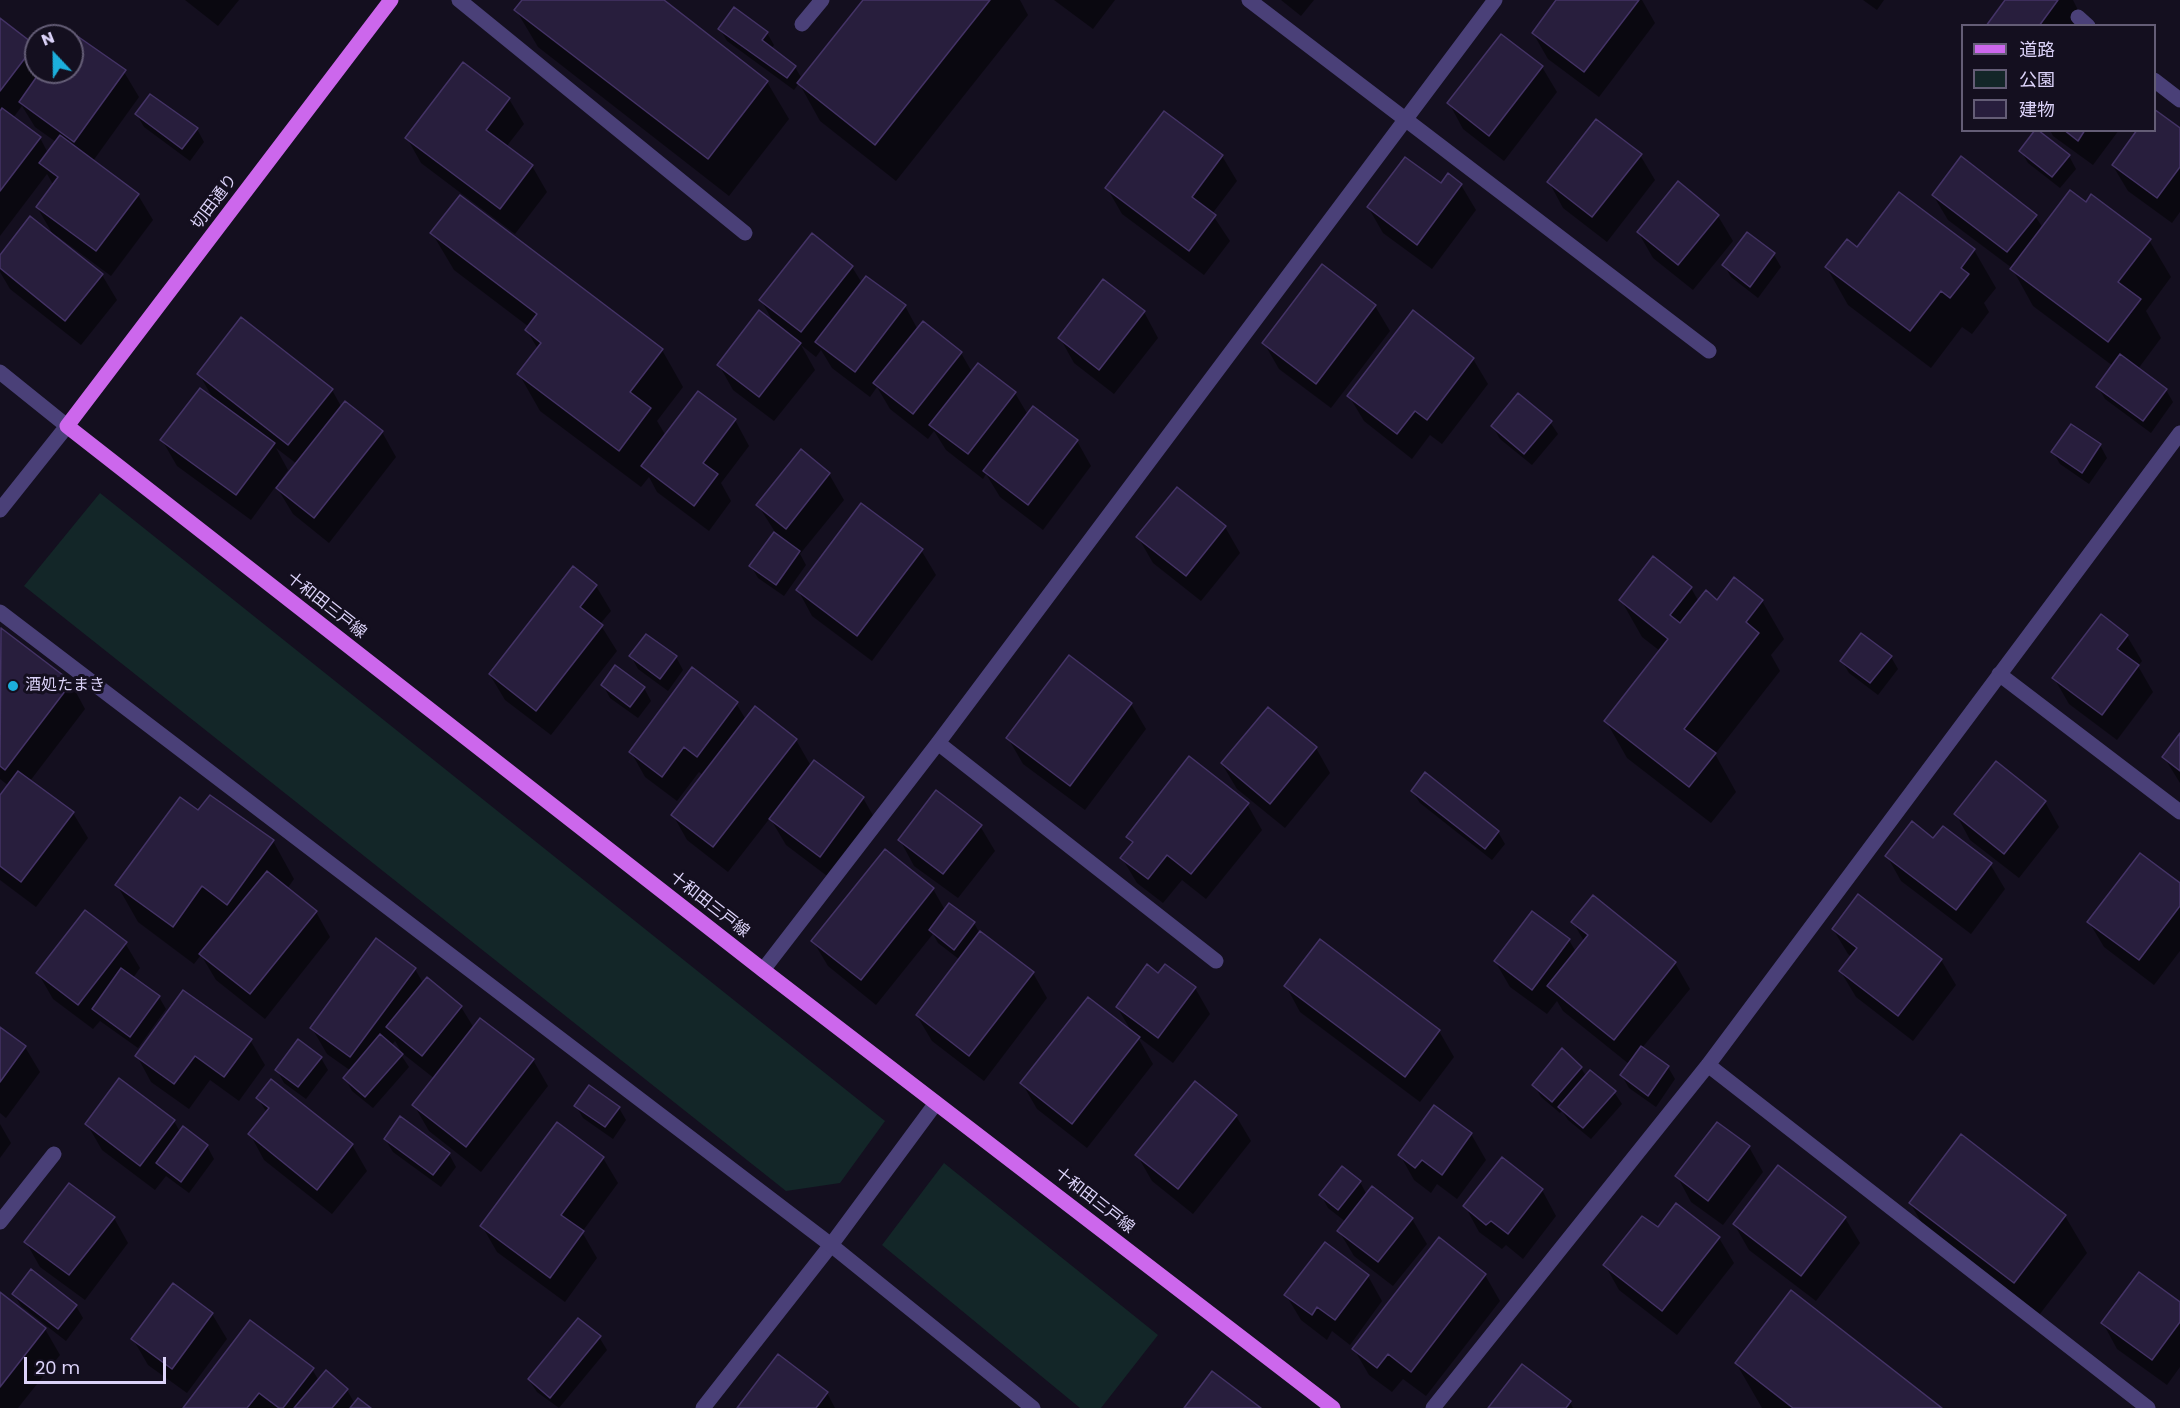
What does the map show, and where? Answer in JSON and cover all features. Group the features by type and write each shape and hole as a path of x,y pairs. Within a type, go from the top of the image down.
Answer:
{"main road":[{"name":"切田通り","path":"67,426 391,0"},
{"name":"十和田三戸線","path":"67,426 763,970 1333,1408"}],"street":[{"path":"459,0 744,233"},
{"path":"802,24 822,0"},
{"path":"1249,0 1709,351"},
{"path":"763,970 938,744 1404,118 1495,0"},
{"path":"2156,82 2180,100"},
{"path":"0,372 67,426 0,510"},
{"path":"1433,1408 1708,1065 2180,433"},
{"path":"0,612 831,1245 1033,1408"},
{"path":"1999,674 2180,813"},
{"path":"938,744 1216,961"},
{"path":"1708,1065 2148,1408"},
{"path":"703,1408 831,1245 936,1102"},
{"path":"0,1222 54,1154"}],"green space":[{"path":"100,493 885,1121 840,1183 786,1191 24,586"},
{"path":"944,1163 1158,1335 1101,1408 1080,1408 882,1245"}],"building":[{"path":"522,0 664,0 768,81 708,159 514,10"},
{"path":"863,0 990,0 875,145 797,83"},
{"path":"1556,0 1639,0 1584,72 1532,33"},
{"path":"2005,0 2058,0 2040,24 1987,24"},
{"path":"734,7 768,32 762,40 796,66 787,78 718,29"},
{"path":"0,18 24,37 24,59 0,91"},
{"path":"1501,34 1543,66 1489,136 1447,103"},
{"path":"84,41 126,70 74,142 19,102 32,84 84,84"},
{"path":"463,62 510,98 486,130 533,165 500,209 405,138"},
{"path":"150,94 198,128 182,149 135,114"},
{"path":"2,108 41,137 0,191 0,111"},
{"path":"2156,110 2180,128 2180,167 2157,198 2112,165 2136,132 2156,132"},
{"path":"1164,111 1223,155 1192,197 1216,215 1189,251 1105,188"},
{"path":"1596,119 1642,154 1592,217 1547,182"},
{"path":"2033,132 2041,132 2070,155 2052,177 2019,151"},
{"path":"2067,132 2084,132 2078,141"},
{"path":"60,135 139,194 96,251 36,207 58,177 39,163"},
{"path":"1961,156 2037,215 2007,252 1932,195"},
{"path":"1405,157 1441,183 1448,173 1462,184 1417,245 1367,207"},
{"path":"1678,181 1719,215 1678,265 1637,232"},
{"path":"2070,190 2086,202 2091,194 2151,239 2118,282 2141,299 2108,342 2010,269"},
{"path":"1899,192 1975,249 1961,268 1969,274 1950,298 1941,291 1910,331 1825,267 1847,239 1857,247"},
{"path":"460,195 663,349 630,392 651,408 619,451 517,374 541,343 525,330 537,314 430,233"},
{"path":"30,216 103,274 65,321 0,268 0,255"},
{"path":"1747,232 1775,253 1750,287 1722,265"},
{"path":"812,233 853,266 801,332 759,300"},
{"path":"1322,264 1376,305 1316,384 1262,343"},
{"path":"866,276 906,305 855,372 815,342"},
{"path":"1103,279 1145,311 1099,370 1058,338"},
{"path":"759,310 801,343 759,397 717,365"},
{"path":"1413,310 1474,358 1427,420 1415,411 1397,434 1347,396"},
{"path":"241,317 333,389 288,445 197,374"},
{"path":"923,321 962,352 913,414 873,383"},
{"path":"2120,354 2167,389 2143,421 2096,387"},
{"path":"978,363 1016,392 968,454 929,425"},
{"path":"200,388 275,443 236,495 160,440"},
{"path":"698,391 736,419 703,463 718,474 694,506 641,466"},
{"path":"1518,393 1552,421 1524,454 1491,426"},
{"path":"345,401 383,431 314,518 276,488"},
{"path":"1033,406 1078,440 1028,505 983,471"},
{"path":"2071,424 2101,444 2082,473 2051,452"},
{"path":"801,449 830,473 786,529 756,505"},
{"path":"1177,487 1226,526 1186,576 1136,537"},
{"path":"861,503 923,549 857,636 796,590"},
{"path":"774,532 800,551 776,585 749,566"},
{"path":"1653,556 1692,587 1670,615 1680,623 1706,590 1717,600 1734,577 1763,600 1746,622 1759,633 1684,729 1716,753 1689,787 1604,721 1668,639 1619,600"},
{"path":"573,566 597,585 580,607 603,625 536,711 489,674"},
{"path":"2101,614 2128,635 2117,649 2139,665 2102,715 2052,678"},
{"path":"1,628 72,682 5,770 0,766"},
{"path":"1861,633 1892,656 1870,683 1840,661"},
{"path":"646,634 677,656 660,679 629,656"},
{"path":"1069,655 1132,703 1070,786 1006,738"},
{"path":"615,665 645,687 630,707 601,685"},
{"path":"692,667 738,702 697,757 684,747 662,777 629,752"},
{"path":"755,706 797,739 713,847 671,815"},
{"path":"1268,707 1317,747 1270,804 1221,763"},
{"path":"2180,733 2180,771 2162,757"},
{"path":"1189,756 1249,803 1191,874 1167,855 1148,879 1120,858 1133,842 1126,837"},
{"path":"814,760 864,797 820,857 769,819"},
{"path":"1996,761 2046,801 2004,854 1954,814"},
{"path":"18,771 74,812 21,882 0,866 0,795"},
{"path":"1425,772 1499,831 1485,849 1411,791"},
{"path":"936,790 982,825 943,874 898,840"},
{"path":"210,795 274,840 227,905 202,886 173,927 115,885 180,797 198,810"},
{"path":"1912,821 1933,838 1943,826 1992,863 1956,910 1885,856"},
{"path":"885,849 934,888 861,980 811,941"},
{"path":"2140,853 2180,883 2180,906 2139,960 2087,922"},
{"path":"267,871 317,911 250,994 199,954"},
{"path":"1858,894 1942,959 1898,1016 1839,971 1857,948 1832,929"},
{"path":"1593,895 1676,962 1614,1040 1547,986 1588,935 1571,922"},
{"path":"949,903 975,922 954,950 929,930"},
{"path":"85,910 127,942 78,1005 36,973"},
{"path":"1532,911 1570,939 1532,990 1494,961"},
{"path":"980,931 1034,972 969,1056 916,1015"},
{"path":"376,938 416,968 350,1057 310,1028"},
{"path":"1320,939 1440,1030 1405,1077 1284,986"},
{"path":"1147,964 1158,973 1165,964 1196,987 1158,1038 1116,1007"},
{"path":"121,968 160,996 130,1037 92,1009"},
{"path":"427,977 462,1006 422,1056 386,1027"},
{"path":"183,990 252,1039 224,1077 195,1056 174,1084 135,1056"},
{"path":"1088,997 1140,1037 1072,1124 1020,1083"},
{"path":"480,1018 534,1059 466,1147 412,1105"},
{"path":"0,1027 26,1046 0,1082"},
{"path":"380,1034 403,1054 365,1097 343,1078"},
{"path":"298,1039 322,1057 298,1087 275,1070"},
{"path":"1641,1046 1669,1066 1648,1096 1620,1075"},
{"path":"1562,1048 1582,1067 1552,1102 1532,1085"},
{"path":"1590,1070 1616,1091 1583,1128 1558,1107"},
{"path":"119,1078 175,1120 140,1166 85,1124"},
{"path":"271,1079 353,1144 317,1190 248,1134 269,1108 256,1098"},
{"path":"1195,1081 1237,1115 1178,1189 1135,1155"},
{"path":"589,1085 620,1107 605,1127 574,1106"},
{"path":"1434,1105 1472,1133 1442,1175 1422,1160 1415,1168 1398,1155"},
{"path":"400,1116 450,1153 433,1175 384,1139"},
{"path":"557,1122 604,1157 561,1215 584,1231 550,1278 480,1226"},
{"path":"1717,1122 1750,1146 1708,1201 1675,1176"},
{"path":"183,1126 208,1145 181,1182 156,1163"},
{"path":"1961,1134 2066,1215 2014,1283 1909,1203"},
{"path":"1502,1157 1543,1189 1508,1234 1491,1221 1486,1225 1463,1206"},
{"path":"1778,1165 1846,1217 1801,1276 1733,1224"},
{"path":"1342,1166 1361,1181 1338,1210 1319,1195"},
{"path":"69,1183 115,1217 69,1275 24,1242"},
{"path":"1372,1186 1413,1218 1378,1262 1337,1231"},
{"path":"1676,1203 1720,1237 1662,1311 1603,1265 1642,1216 1658,1227"},
{"path":"1439,1237 1486,1274 1411,1372 1388,1354 1377,1368 1352,1349"},
{"path":"1325,1242 1369,1275 1335,1320 1317,1307 1312,1315 1284,1295"},
{"path":"31,1269 77,1305 58,1329 12,1294"},
{"path":"2139,1272 2180,1302 2180,1322 2152,1360 2101,1323"},
{"path":"173,1283 213,1313 172,1369 131,1339"},
{"path":"1791,1290 1942,1408 1793,1408 1735,1363"},
{"path":"0,1292 46,1328 0,1387"},
{"path":"578,1318 601,1336 550,1398 528,1379"},
{"path":"250,1320 314,1368 283,1408 279,1408 259,1393 247,1408 183,1408"},
{"path":"778,1354 828,1392 816,1408 737,1408"},
{"path":"1522,1364 1571,1401 1566,1408 1488,1408"},
{"path":"326,1370 348,1389 332,1408 294,1408"},
{"path":"1212,1371 1261,1408 1184,1408"},
{"path":"358,1398 371,1408 350,1408"}],"place":[{"name":"酒処たまき","path":"13,686"}]}
